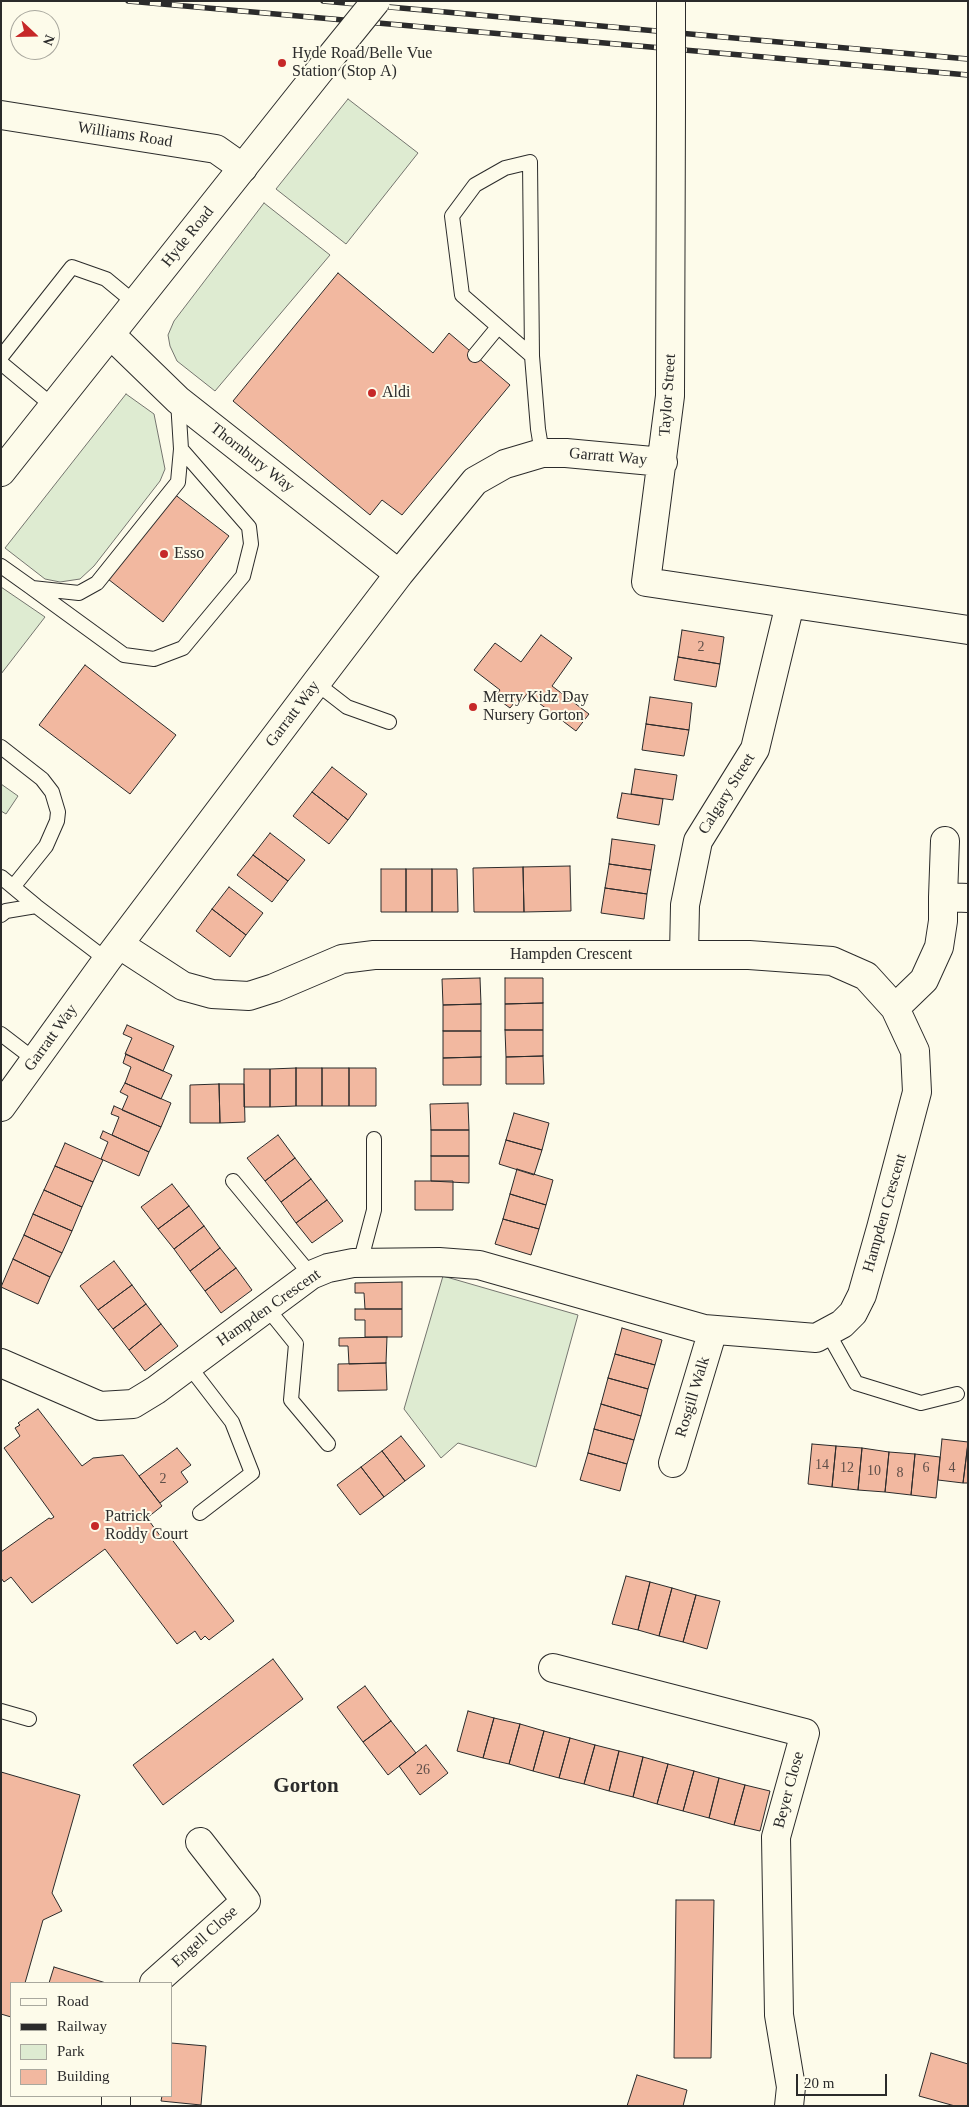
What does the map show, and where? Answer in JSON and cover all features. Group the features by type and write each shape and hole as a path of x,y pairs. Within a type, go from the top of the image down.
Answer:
{"main road":[{"name":"Hyde Road","path":"1,472 376,1"},
{"name":"Taylor Street","path":"671,1 670,396 663,462 646,582 968,630"},
{"name":"Williams Road","path":"1,115 216,149 243,168"},
{"name":"Thornbury Way","path":"111,335 178,400 399,574"},
{"name":"Garratt Way","path":"1,1108 114,952 316,683 399,574 475,480 505,464 542,453 566,453 663,462"},
{"name":"Calgary Street","path":"684,955 685,905 698,841 755,750 790,604"},
{"path":"895,1008 924,980 939,947 944,921 956,898 945,841"},
{"name":"Hampden Crescent","path":"1,1363 100,1406 133,1404 189,1366 312,1276 340,1264 360,1263 439,1262 479,1265 702,1328 816,1338 842,1324 853,1313 862,1295 887,1209 917,1092 915,1051 895,1008 866,976 832,961 749,955 374,955 342,958 274,988 249,996 212,994 183,986 114,952"},
{"name":"Rosgill Walk","path":"673,1463 714,1330"},
{"name":"Beyer Close","path":"553,1668 805,1734 776,1837 779,2015 791,2087 789,2106"},
{"name":"Engell Close","path":"155,1982 246,1901 200,1842"}],"lane":[{"path":"532,356 462,295 452,216 475,185 505,168 530,162 532,356 538,429 542,453"},
{"path":"1,357 72,267 106,279 134,304"},
{"path":"474,354 498,326"},
{"path":"1,363 53,406"},
{"path":"32,588 79,593 96,583 178,482 181,449 178,400"},
{"path":"1,566 124,655 154,659 184,648 243,576 251,544 249,527 181,449"},
{"path":"316,683 347,707 389,722"},
{"path":"1,747 42,779 52,792 58,812 55,828 46,846 13,887"},
{"path":"1,877 36,906 114,952"},
{"path":"1,915 6,910 36,906"},
{"path":"1,1034 35,1060"},
{"path":"360,1263 374,1210 374,1139"},
{"path":"233,1181 312,1276"},
{"path":"267,1308 296,1344 291,1400 328,1444"},
{"path":"828,1333 856,1383 921,1403 957,1394"},
{"path":"189,1366 232,1422 252,1473 200,1513"},
{"path":"1,1711 29,1719"}],"green space":[{"path":"348,99 418,153 346,244 276,189"},
{"path":"264,203 330,255 215,391 177,361 170,346 168,335 174,321"},
{"path":"126,394 154,414 165,469 160,481 94,566 80,579 60,582 45,579 5,548"},
{"path":"1,587 45,617 1,674"},
{"path":"1,784 18,796 6,814 1,811"},
{"path":"443,1276 578,1315 536,1467 458,1443 441,1458 404,1409"}],"building":[{"name":"Aldi","path":"338,273 433,353 449,333 510,385 402,515 382,500 370,515 233,401"},
{"name":"Esso","path":"165,487 229,536 163,622 99,572"},
{"path":"682,630 724,637 720,664 678,657"},
{"path":"541,635 572,658 552,686 589,714 576,731 527,694 518,706 514,703 510,708 495,697 500,690 474,670 495,643 521,662"},
{"path":"678,657 720,664 716,687 674,680"},
{"path":"85,665 176,735 130,794 39,725"},
{"path":"650,697 692,703 689,730 646,724"},
{"path":"646,724 689,730 684,756 642,750"},
{"path":"332,767 367,794 348,820 312,792"},
{"path":"635,769 677,775 673,800 631,794"},
{"path":"312,792 348,820 329,844 293,816"},
{"path":"622,793 663,799 659,825 617,818"},
{"path":"270,833 305,860 288,881 253,855"},
{"path":"612,839 655,845 651,870 609,864"},
{"path":"253,855 288,881 272,902 237,875"},
{"path":"609,864 651,870 647,894 605,888"},
{"path":"570,866 571,911 524,912 523,867"},
{"path":"523,867 524,912 474,912 473,868"},
{"path":"381,869 406,869 406,912 381,912"},
{"path":"406,869 432,869 432,912 406,912"},
{"path":"432,869 457,869 458,912 432,912"},
{"path":"229,887 263,913 246,935 212,909"},
{"path":"605,888 647,894 644,919 601,913"},
{"path":"212,909 246,935 230,957 196,931"},
{"path":"480,978 481,1004 443,1005 442,979"},
{"path":"505,978 543,978 543,1003 505,1004"},
{"path":"543,1003 543,1030 505,1030 505,1004"},
{"path":"481,1004 481,1031 443,1031 443,1005"},
{"path":"127,1025 174,1046 163,1071 125,1054 132,1038 123,1034"},
{"path":"505,1030 543,1030 543,1056 506,1057"},
{"path":"443,1031 481,1031 481,1057 443,1058"},
{"path":"126,1054 172,1075 161,1099 125,1083 131,1067 123,1063"},
{"path":"543,1056 544,1084 506,1084 506,1057"},
{"path":"481,1057 481,1085 443,1085 443,1058"},
{"path":"296,1068 296,1106 270,1107 270,1069"},
{"path":"296,1068 322,1068 322,1106 296,1106"},
{"path":"322,1068 349,1068 349,1106 322,1106"},
{"path":"349,1068 376,1068 376,1106 349,1106"},
{"path":"244,1069 270,1069 270,1107 244,1107"},
{"path":"125,1083 171,1103 161,1127 122,1110 128,1096 120,1092"},
{"path":"219,1084 220,1123 190,1123 190,1085"},
{"path":"219,1084 244,1084 245,1122 220,1123"},
{"path":"468,1103 469,1130 431,1130 430,1104"},
{"path":"114,1106 161,1127 149,1152 112,1135 119,1117 111,1114"},
{"path":"514,1113 549,1123 542,1150 506,1140"},
{"path":"431,1130 469,1130 469,1156 431,1156"},
{"path":"103,1131 149,1152 139,1176 101,1159 108,1142 100,1138"},
{"path":"278,1135 295,1158 265,1181 247,1158"},
{"path":"506,1140 542,1150 534,1175 499,1164"},
{"path":"65,1143 103,1160 93,1182 55,1166"},
{"path":"431,1156 469,1156 469,1183 431,1181"},
{"path":"295,1158 311,1179 281,1202 265,1181"},
{"path":"55,1166 93,1182 82,1207 44,1190"},
{"path":"517,1169 553,1180 546,1205 510,1194"},
{"path":"311,1179 327,1200 296,1223 281,1202"},
{"path":"415,1181 453,1181 453,1210 415,1210"},
{"path":"172,1184 189,1206 158,1229 141,1207"},
{"path":"44,1190 82,1207 72,1231 33,1214"},
{"path":"510,1194 546,1205 539,1229 503,1219"},
{"path":"327,1200 343,1221 312,1243 296,1223"},
{"path":"189,1206 204,1226 174,1249 158,1229"},
{"path":"33,1214 72,1231 62,1253 24,1235"},
{"path":"503,1219 539,1229 531,1255 495,1244"},
{"path":"204,1226 220,1248 190,1271 174,1249"},
{"path":"24,1235 62,1253 50,1277 13,1259"},
{"path":"220,1248 236,1268 205,1291 190,1271"},
{"path":"13,1259 50,1277 38,1304 1,1287"},
{"path":"114,1261 132,1285 98,1310 80,1286"},
{"path":"236,1268 252,1290 221,1313 205,1291"},
{"path":"402,1282 402,1309 365,1309 364,1293 355,1293 355,1283"},
{"path":"132,1285 146,1304 113,1329 98,1310"},
{"path":"146,1304 161,1324 129,1350 113,1329"},
{"path":"355,1309 402,1309 402,1337 365,1337 365,1320 355,1320"},
{"path":"161,1324 178,1346 145,1371 129,1350"},
{"path":"622,1328 662,1340 655,1365 615,1354"},
{"path":"387,1337 386,1363 349,1364 348,1346 339,1346 339,1338"},
{"path":"615,1354 655,1365 648,1389 608,1378"},
{"path":"386,1363 387,1390 338,1391 338,1364"},
{"path":"608,1378 648,1389 641,1416 601,1404"},
{"path":"601,1404 641,1416 634,1440 594,1429"},
{"name":"Patrick Roddy Court","path":"38,1409 82,1466 93,1458 123,1455 162,1506 147,1518 161,1537 167,1533 234,1621 209,1640 205,1636 201,1640 195,1631 177,1644 105,1549 32,1603 11,1577 4,1582 1,1578 1,1552 49,1518 54,1517 4,1448 20,1436 15,1428 20,1425 18,1423"},
{"path":"594,1429 634,1440 627,1464 588,1453"},
{"path":"401,1436 425,1466 405,1481 382,1451"},
{"path":"942,1439 968,1442 963,1483 938,1480"},
{"path":"812,1444 836,1446 832,1487 808,1484"},
{"path":"968,1444 968,1483 963,1483"},
{"path":"836,1446 862,1448 858,1490 832,1487"},
{"path":"177,1448 191,1465 181,1472 188,1482 160,1503 139,1476"},
{"path":"862,1448 889,1452 885,1492 858,1490"},
{"path":"382,1451 405,1481 384,1497 361,1467"},
{"path":"889,1452 915,1454 911,1495 885,1492"},
{"path":"588,1453 627,1464 620,1491 580,1480"},
{"path":"915,1454 940,1457 936,1498 911,1495"},
{"path":"361,1467 384,1497 360,1515 337,1485"},
{"path":"626,1576 650,1582 638,1630 612,1624"},
{"path":"650,1582 672,1588 659,1636 638,1630"},
{"path":"672,1588 696,1595 683,1642 659,1636"},
{"path":"696,1595 720,1601 707,1649 683,1642"},
{"path":"273,1659 303,1699 163,1805 133,1765"},
{"path":"365,1686 391,1721 363,1742 337,1707"},
{"path":"468,1711 494,1718 483,1758 457,1751"},
{"path":"494,1718 520,1724 509,1764 483,1758"},
{"path":"391,1721 416,1753 388,1775 363,1742"},
{"path":"520,1724 544,1731 533,1771 509,1764"},
{"path":"544,1731 570,1738 559,1778 533,1771"},
{"path":"570,1738 595,1745 584,1784 559,1778"},
{"path":"426,1745 448,1773 420,1795 399,1766"},
{"path":"595,1745 619,1751 609,1791 584,1784"},
{"path":"619,1751 643,1757 633,1797 609,1791"},
{"path":"643,1757 668,1764 657,1804 633,1797"},
{"path":"668,1764 694,1771 683,1811 657,1804"},
{"path":"694,1771 719,1778 709,1818 683,1811"},
{"path":"1,1772 80,1795 52,1893 62,1911 43,1920 25,1982 10,1982 10,2017 1,2014"},
{"path":"719,1778 745,1785 734,1825 709,1818"},
{"path":"745,1785 770,1791 760,1831 734,1825"},
{"path":"676,1900 714,1900 711,2058 674,2058"},
{"path":"54,1967 103,1982 49,1982"},
{"path":"172,2043 206,2046 201,2105 161,2101 162,2097 172,2097"},
{"path":"931,2053 968,2064 968,2106 955,2106 919,2096"},
{"path":"637,2075 687,2090 683,2106 627,2106"}],"railway":[{"path":"128,1 968,75"},
{"path":"323,1 968,59"}],"place":[{"name":"Hyde Road/Belle Vue Station (Stop A)","path":"282,63"},
{"name":"Aldi","path":"372,393"},
{"name":"Esso","path":"164,554"},
{"name":"Merry Kidz Day Nursery Gorton","path":"473,707"},
{"name":"Patrick Roddy Court","path":"95,1526"}],"district":[{"name":"Gorton","path":"306,1787"}]}
